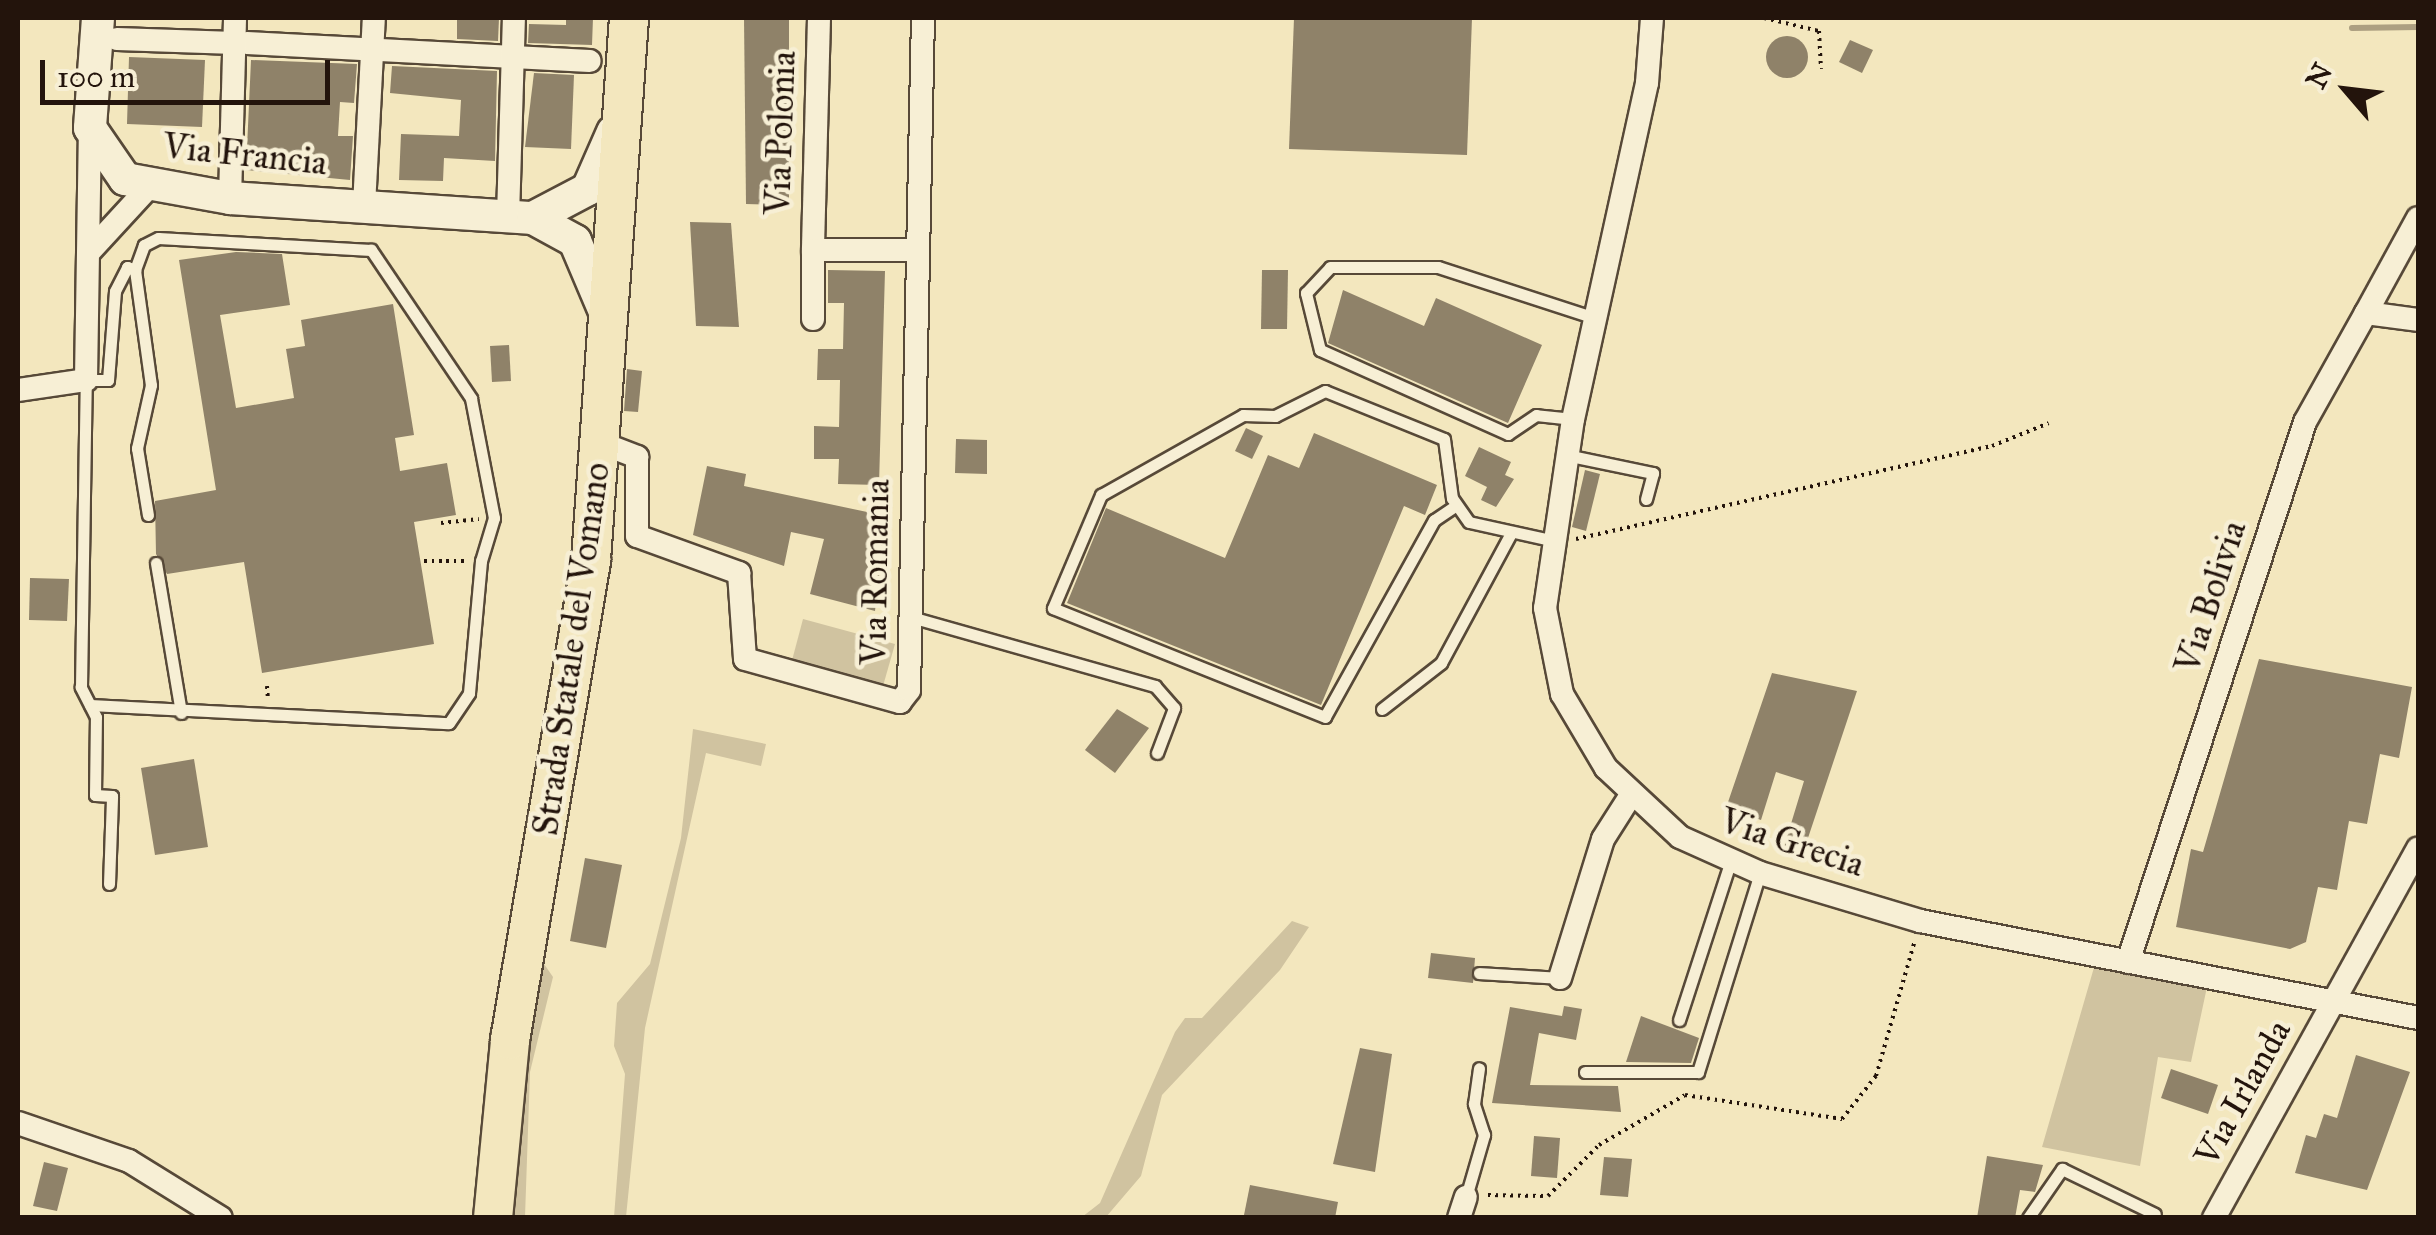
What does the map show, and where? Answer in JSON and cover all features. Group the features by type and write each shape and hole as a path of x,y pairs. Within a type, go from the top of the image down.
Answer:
{"main road":[{"name":"Strada Statale del Vomano","path":"492,1218 510,1040 584,614 601,443 629,18"},
{"path":"90,128 107,28"},
{"path":"609,324 586,257 540,218 601,169 624,88"},
{"name":"Via Francia","path":"90,128 137,183 230,198 616,222"}],"street":[{"path":"230,198 241,43 235,18"},
{"path":"364,206 374,18"},
{"path":"514,18 513,56 540,218"},
{"name":"Via Polonia","path":"813,319 820,18"},
{"name":"Via Romania","path":"601,443 636,457 636,536 739,574 739,646 756,666 900,702 909,690 923,18"},
{"name":"Via Grecia","path":"1652,18 1648,82 1566,455 1551,540 1545,608 1562,694 1631,795 1680,837 1730,863 1920,920 2418,1018"},
{"path":"107,28 241,43 590,61"},
{"path":"18,390 86,380 90,128"},
{"path":"89,208 110,181 137,183 89,253"},
{"name":"Via Bolivia","path":"2128,962 2305,422 2418,218"},
{"name":"Via Polonia","path":"813,250 916,250"},
{"path":"2366,313 2418,320"},
{"path":"1560,978 1602,839 1631,795"},
{"name":"Via Irlanda","path":"2214,1218 2418,849"},
{"path":"18,1123 129,1161 220,1218"}],"lane":[{"path":"90,706 448,723 469,694 480,561 494,518 471,398 370,250 158,238 144,245 135,270 151,385 137,448 148,516"},
{"path":"1573,420 1536,415 1508,434 1320,350 1306,293 1330,267 1438,267 1594,318"},
{"path":"109,884 112,796 95,794 90,706 81,687 86,380 108,380 118,273 135,270"},
{"path":"1456,506 1434,520 1325,718 1054,608 1101,495 1243,416 1275,416 1325,391 1439,434 1456,506 1469,522 1510,535 1551,540"},
{"path":"1566,455 1653,472 1646,499"},
{"path":"1382,709 1441,663 1510,535"},
{"path":"156,563 181,713"},
{"path":"911,618 1155,686 1174,708 1157,752"},
{"path":"1679,1020 1730,863"},
{"path":"1584,1072 1698,1072 1760,873"},
{"path":"1479,973 1560,978"},
{"path":"1463,1207 1484,1135 1474,1104 1480,1068"},
{"path":"2028,1218 2062,1169 2153,1216"}],"path":[{"path":"1764,18 1819,31 1821,68"},
{"path":"1551,540 1897,468 2049,424"},
{"path":"440,523 494,518"},
{"path":"424,561 480,561"},
{"path":"1463,1207 1548,1196 1600,1146 1684,1094 1842,1119 1876,1076 1920,920"}],"shaded area":[{"path":"803,619 895,644 881,693 790,668"},
{"path":"693,729 766,744 761,766 706,753 645,1028 626,1217 614,1217 625,1074 614,1046 617,1003 650,964 681,838"},
{"path":"1292,921 1309,927 1280,970 1162,1095 1141,1176 1106,1217 1082,1217 1100,1203 1175,1032 1185,1018 1202,1018"},
{"path":"542,961 553,977 530,1072 525,1217 502,1218 511,1096"},
{"path":"2095,964 2207,987 2191,1062 2158,1057 2140,1166 2042,1147"}],"building":[{"path":"457,18 499,18 498,41 457,39"},
{"path":"566,18 593,18 592,45 528,43 529,24 566,25"},
{"path":"744,18 789,18 789,205 746,204"},
{"path":"1294,18 1472,18 1467,155 1289,149"},
{"path":"1787,36 1802,42 1808,57 1802,72 1787,78 1772,72 1766,57 1772,42"},
{"path":"1850,40 1873,50 1862,73 1839,62"},
{"path":"129,57 205,60 202,127 127,124"},
{"path":"251,60 357,64 354,103 340,102 338,136 353,136 350,180 246,170"},
{"path":"392,66 497,71 495,161 444,158 443,181 399,180 401,134 459,136 461,100 390,93"},
{"path":"534,73 574,75 571,149 525,147"},
{"path":"690,222 731,223 739,327 696,326"},
{"path":"236,252 282,254 290,305 220,315 236,408 294,398 286,349 305,346 301,320 393,304 414,435 395,438 400,471 447,463 456,515 414,522 434,644 262,673 244,562 167,574 156,554 155,501 216,490 179,260"},
{"path":"828,270 885,271 879,485 838,484 839,459 814,459 814,426 839,427 840,380 817,380 818,349 843,349 844,303 828,303"},
{"path":"1262,270 1288,270 1287,329 1261,329"},
{"path":"1343,290 1424,326 1436,298 1542,345 1508,423 1328,343"},
{"path":"509,345 511,381 492,382 490,346"},
{"path":"627,369 642,371 638,412 624,411"},
{"path":"1246,428 1263,436 1252,459 1235,451"},
{"path":"1314,433 1437,485 1425,515 1404,506 1321,705 1067,603 1106,508 1225,558 1268,455 1299,468"},
{"path":"956,439 987,440 987,474 955,473"},
{"path":"1479,447 1511,462 1505,475 1514,479 1496,507 1481,500 1487,487 1465,476"},
{"path":"707,466 746,474 744,486 886,516 875,611 810,594 824,539 791,532 784,566 693,535"},
{"path":"1585,470 1600,474 1586,531 1572,527"},
{"path":"30,578 69,579 67,621 29,620"},
{"path":"2259,659 2412,687 2399,758 2380,754 2367,824 2349,821 2337,890 2318,887 2306,942 2290,949 2176,927 2191,849 2203,852"},
{"path":"1772,673 1857,691 1802,856 1783,850 1804,781 1776,772 1761,820 1726,808"},
{"path":"1117,709 1149,728 1115,773 1085,750"},
{"path":"194,759 208,847 155,855 141,768"},
{"path":"585,858 622,865 606,948 570,941"},
{"path":"1431,953 1475,958 1473,983 1428,978"},
{"path":"1564,1006 1582,1009 1576,1040 1539,1033 1530,1085 1618,1086 1621,1112 1492,1103 1510,1007 1562,1016"},
{"path":"1641,1016 1699,1038 1691,1063 1626,1062"},
{"path":"1360,1048 1392,1054 1375,1172 1333,1164"},
{"path":"2356,1055 2410,1072 2367,1190 2295,1173 2306,1135 2316,1138 2324,1114 2337,1118"},
{"path":"2171,1069 2218,1085 2208,1114 2161,1098"},
{"path":"1534,1136 1560,1138 1557,1178 1531,1176"},
{"path":"1987,1156 2043,1165 2035,1192 2020,1190 2015,1218 1977,1218"},
{"path":"1604,1157 1632,1159 1628,1197 1600,1195"},
{"path":"44,1162 68,1168 57,1211 33,1206"},
{"path":"1250,1185 1338,1202 1335,1218 1244,1215"}],"waterway":[{"path":"2352,28 2418,27"}]}
